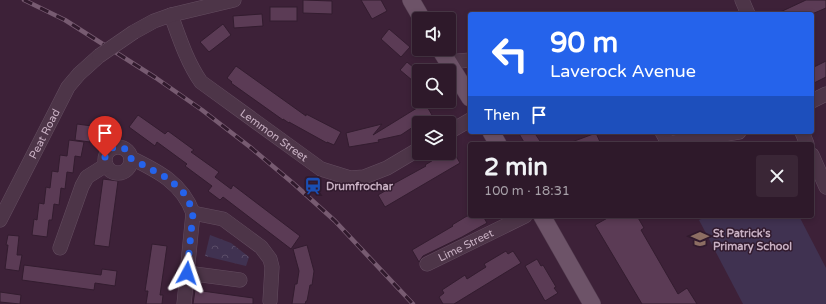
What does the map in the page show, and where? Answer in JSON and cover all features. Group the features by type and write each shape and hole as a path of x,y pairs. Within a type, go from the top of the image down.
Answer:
{"main road":[{"path":"411,0 418,12"},
{"path":"444,56 468,95"},
{"path":"543,218 592,304"}],"street":[{"name":"Peat Road","path":"0,220 68,87 78,74 99,56 134,32 154,21 171,15 234,0"},
{"path":"742,0 747,12"},
{"name":"Lemmon Street","path":"171,15 182,46 201,82 321,169 350,178 364,177 387,168 412,153"},
{"path":"444,56 468,60"},
{"path":"814,100 826,94"},
{"path":"456,128 468,121"},
{"path":"665,140 720,134"},
{"path":"122,147 130,154 130,162 127,168 121,172 117,173 110,170 106,165 105,157 111,148 122,147"},
{"path":"130,158 169,179 183,192 189,202 193,213 184,304"},
{"path":"814,160 826,187"},
{"path":"60,248 82,186 88,177 106,165"},
{"path":"193,213 223,219 261,247 270,259 272,267 270,301"},
{"name":"Lime Street","path":"428,264 521,218"},
{"path":"187,273 240,280"}],"green space":[{"path":"704,218 800,218 826,268 826,304 743,304 699,220"},
{"path":"210,235 231,243 249,257 246,266 205,256"}],"building":[{"path":"303,0 332,1 332,14 303,13"},
{"path":"361,0 381,0 387,11 372,19"},
{"path":"806,0 826,0 826,8 814,13 780,12"},
{"path":"270,7 297,7 297,21 270,21"},
{"path":"262,14 263,26 234,28 233,16"},
{"path":"223,24 231,35 209,52 200,42"},
{"path":"389,29 410,47 401,57 381,39"},
{"path":"826,61 826,77 814,83 814,67"},
{"path":"407,62 412,66 412,80 400,70"},
{"path":"236,66 306,116 306,114 341,132 334,145 327,143 283,120 231,83 232,82 227,78"},
{"path":"417,108 428,108 432,115 412,116 412,128 401,135 378,140 379,142 349,147 346,133 382,124 373,135"},
{"path":"138,115 165,134 168,131 194,150 191,152 219,172 215,177 231,189 233,185 300,236 291,249 223,197 220,200 208,191 212,186 185,166 187,164 157,142 155,146 129,127"},
{"path":"77,124 92,126 90,142 75,140"},
{"path":"519,134 535,134 541,142 524,142"},
{"path":"596,134 600,142 572,142"},
{"path":"69,140 84,142 81,157 75,156 73,173 67,172 65,189 61,188 59,205 54,204 52,220 49,220 47,237 32,235 34,219 37,220 39,203 44,204 46,187 50,188 52,171 58,172 60,155 67,156"},
{"path":"456,156 460,163 385,207 378,195 385,191 384,189 426,166 425,165 433,160 456,160"},
{"path":"103,179 118,181 109,247 94,245"},
{"path":"467,216 468,218 484,218 487,223 423,256 419,262 412,250 453,226 452,225"},
{"path":"607,218 638,218 644,228 641,230 678,294 687,288 697,304 642,304 595,225"},
{"path":"8,235 19,236 17,255 22,255 19,271 5,269"},
{"path":"152,244 167,246 160,295 163,295 162,304 146,304 148,291 145,291"},
{"path":"307,245 314,271 312,285 310,285 305,304 292,304 295,284 297,284 299,271 293,249"},
{"path":"506,251 508,254 513,251 521,263 454,304 443,304 439,297 444,293 442,290 465,275 467,279 486,267 484,264"},
{"path":"537,259 541,266 543,265 558,293 545,301 525,266"},
{"path":"24,265 101,275 102,269 117,271 115,286 95,283 94,290 22,280"},
{"path":"195,290 253,298 253,304 193,304"},
{"path":"0,292 21,295 20,304 0,302"}],"railway":[{"path":"24,0 65,20 156,78 202,110 250,147 335,221 413,304"}],"place":[{"name":"Drumfrochar","path":"313,186"},
{"name":"St Patrick's Primary School","path":"700,239"}],"route":[{"path":"105,157 111,148 118,146 122,147 128,151 130,158 169,179 183,192 193,213 187,273"}]}
